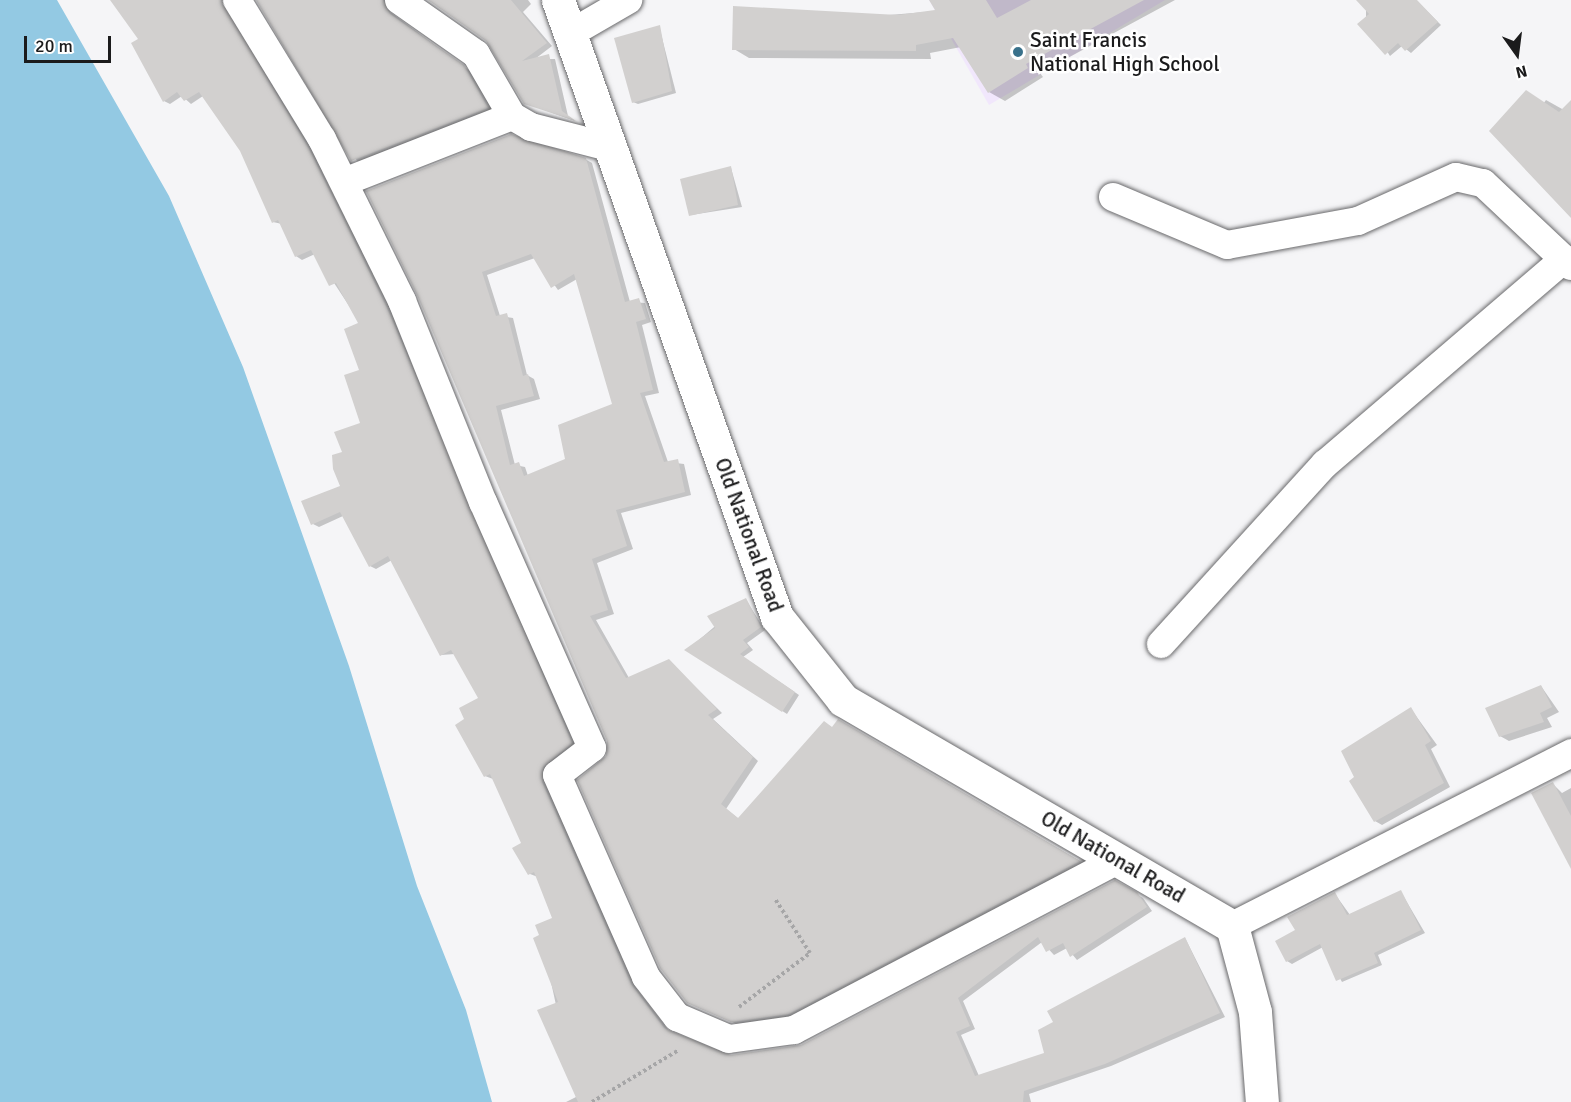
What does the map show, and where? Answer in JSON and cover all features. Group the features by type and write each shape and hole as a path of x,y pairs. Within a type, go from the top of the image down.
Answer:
{"main road":[{"name":"Old National Road","path":"558,0 573,32 777,617 843,699 1232,926"},
{"path":"1232,926 1255,1012 1262,1102"}],"street":[{"path":"237,0 344,182 402,301 483,502 592,748 556,775 646,977 677,1017 729,1039 794,1030 1118,860"},
{"path":"399,0 477,54 512,116 531,127 614,148"},
{"path":"573,32 628,0"},
{"path":"344,182 512,116"},
{"path":"1113,196 1227,245 1358,221 1456,177 1484,183 1567,262 1325,464 1161,644"},
{"path":"1232,926 1571,753"}],"shaded area":[{"name":"Saint Francis National High School","path":"929,0 1165,0 989,105"}],"water":[{"path":"0,0 57,0 169,196 243,367 349,666 417,886 466,1010 492,1102 0,1102"}],"building":[{"path":"110,0 221,0 308,147 387,308 572,743 543,767 542,782 631,984 664,1028 731,1055 801,1045 1115,880 1137,892 1147,907 1070,957 1063,943 1046,952 1038,937 958,998 970,1026 956,1032 975,1076 1044,1053 1038,1030 1053,1022 1047,1011 1185,937 1220,1013 1105,1064 1024,1091 1023,1102 578,1102 537,1010 558,1002 533,938 539,935 535,925 552,918 534,872 528,875 512,848 521,843 490,774 484,777 455,725 464,719 459,708 478,698 451,650 440,656 388,556 369,567 340,512 311,525 301,501 340,486 333,469 332,455 342,452 334,432 360,423 344,375 359,370 344,329 358,323 336,283 329,286 311,250 295,257 278,220 272,223 240,151 199,92 184,101 177,92 163,102 131,43 138,39"},
{"path":"256,0 383,0 390,14 464,65 488,108 351,161"},
{"path":"428,0 511,0 547,43 522,61 549,54 562,111 576,121 524,104 486,41"},
{"path":"929,0 986,0 997,18 1031,0 1144,0 1026,64 1028,68 988,93 953,38 916,45 916,51 732,50 733,6 898,15 935,10"},
{"path":"1356,0 1417,0 1438,22 1405,51 1398,43 1385,55 1357,24 1369,14"},
{"path":"660,25 672,91 632,103 614,38"},
{"path":"1526,90 1559,112 1571,100 1571,218 1489,131"},
{"path":"511,134 586,158 625,302 639,298 646,319 636,322 653,390 640,393 664,462 678,459 685,492 616,510 627,546 592,559 608,610 590,616 626,678 669,659 717,709 708,715 753,757 721,804 738,818 824,721 832,727 838,719 1080,861 789,1014 731,1022 687,1003 660,968 577,780 606,756 607,741 417,295 366,191","holes":["531,254 551,288 574,274 612,404 558,425 565,459 524,476 519,462 510,465 496,406 534,396 528,374 523,376 507,313 496,316 482,272"]},
{"path":"731,166 738,205 689,216 680,179"},
{"path":"746,598 761,627 743,640 749,647 740,654 795,692 782,712 684,650 715,628 707,616"},
{"path":"1541,685 1552,707 1540,713 1544,722 1499,737 1485,708"},
{"path":"1411,707 1431,741 1425,745 1444,783 1374,822 1349,781 1354,777 1341,751"},
{"path":"1553,782 1571,816 1571,869 1531,793"},
{"path":"1401,890 1421,930 1374,953 1378,963 1336,981 1320,944 1286,962 1275,941 1295,930 1287,917 1335,892 1347,915"}],"place":[{"name":"Saint Francis National High School","path":"1018,52"}]}
